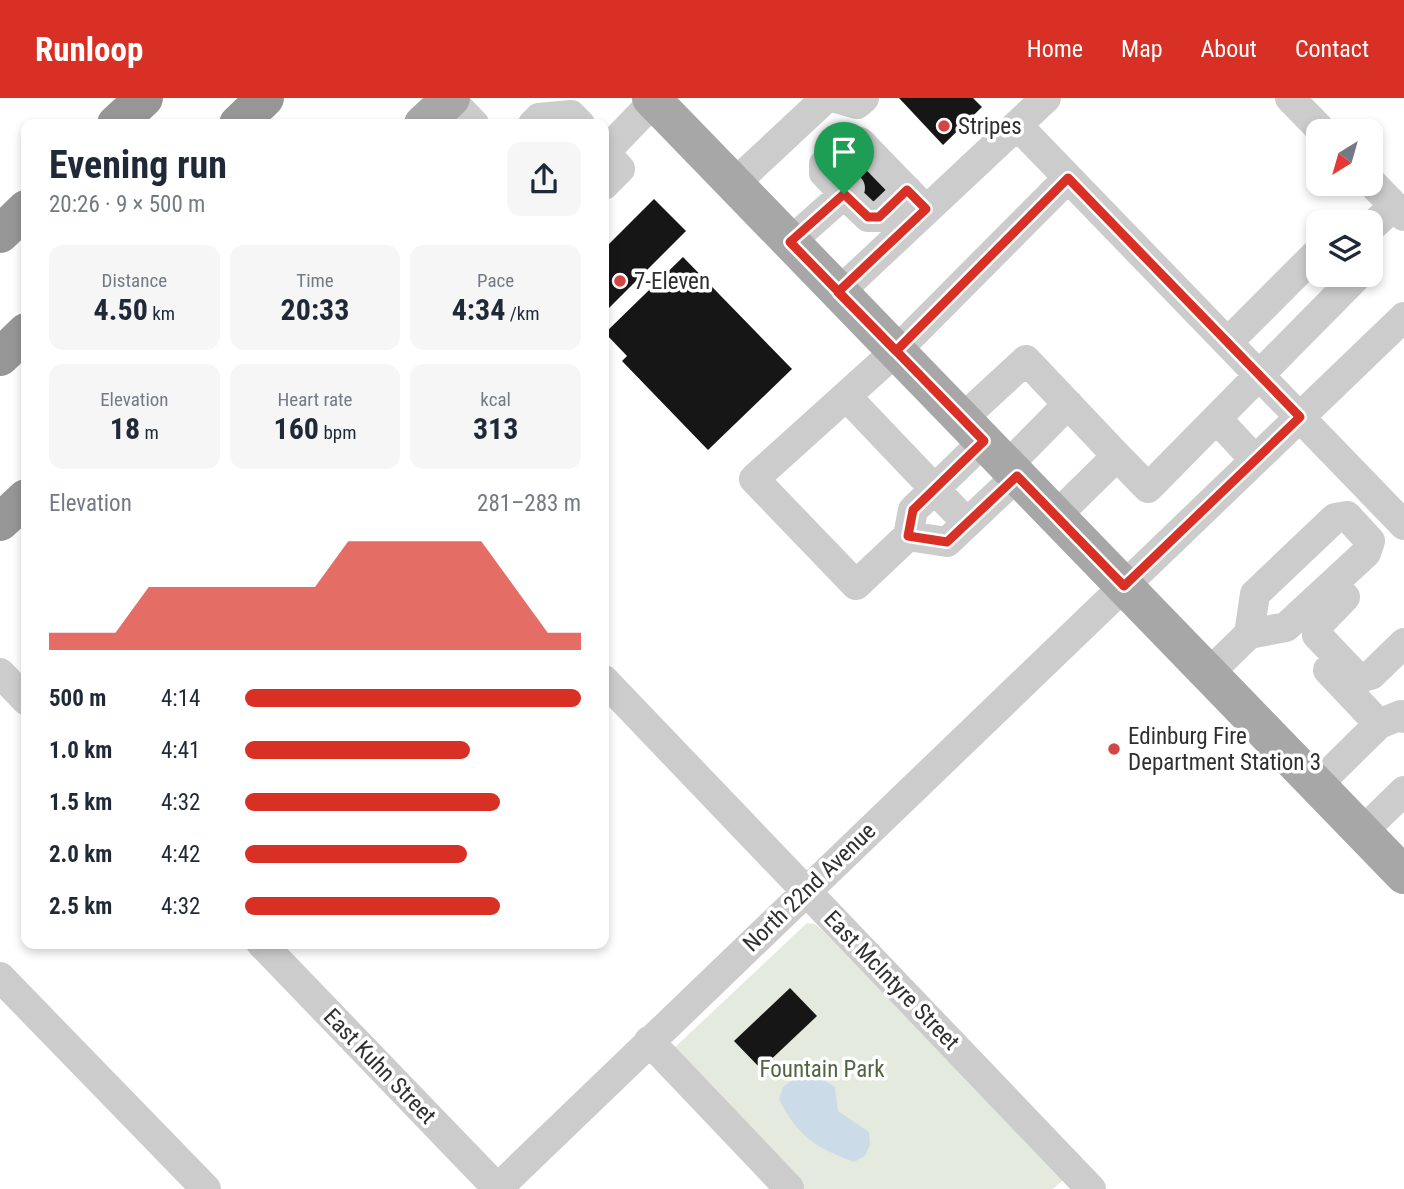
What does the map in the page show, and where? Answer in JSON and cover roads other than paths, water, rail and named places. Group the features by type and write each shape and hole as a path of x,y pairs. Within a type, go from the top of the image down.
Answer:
{"highway":[{"path":"121,119 144,98"},
{"path":"243,119 265,98"},
{"path":"0,234 21,214"},
{"path":"0,358 21,337"},
{"path":"0,522 21,503"}],"main road":[{"path":"428,119 450,98"},
{"path":"652,100 1404,875"},
{"path":"0,537 21,515"}],"street":[{"path":"450,98 469,119"},
{"path":"734,184 826,98"},
{"path":"836,98 858,104 864,98"},
{"path":"838,292 917,200 1017,125 1046,98"},
{"path":"1290,98 1310,119"},
{"path":"609,146 652,100"},
{"path":"538,119 571,115 575,119"},
{"path":"1017,125 1404,525"},
{"path":"849,140 860,142 875,164 917,200 879,217 868,217 847,191 824,173 824,164 849,140"},
{"path":"609,157 620,169 609,180"},
{"path":"1068,178 896,351 754,479 856,584 908,536 913,510 934,489 1068,404"},
{"path":"790,242 847,191"},
{"path":"1383,194 1399,211 1383,220"},
{"path":"1228,342 1306,265"},
{"path":"908,536 947,542 967,523 1026,360 1148,488 1346,287"},
{"name":"North 22nd Avenue","path":"498,1189 806,889 1404,317"},
{"path":"846,396 967,523"},
{"path":"1217,419 1255,460"},
{"path":"1056,516 1117,456"},
{"path":"1209,673 1249,634 1286,627 1366,553 1370,541 1347,516"},
{"path":"1249,634 1255,594 1335,518 1369,517 1384,532 1389,545 1385,559 1326,614 1319,624 1317,635 1358,678 1371,676 1404,643"},
{"path":"1286,627 1391,721 1317,785"},
{"path":"0,673 21,695"},
{"name":"East McIntyre Street","path":"609,685 1091,1189"},
{"path":"1362,832 1404,791"},
{"name":"East Kuhn Street","path":"267,949 498,1189"},
{"path":"0,977 206,1189"},
{"path":"649,1041 789,1188"}],"water":[{"path":"807,1069 835,1087 838,1111 869,1132 870,1145 865,1156 854,1162 828,1151 809,1139 793,1123 779,1099 783,1087"}],"place":[{"name":"Stripes","path":"944,126"},
{"name":"7-Eleven","path":"620,281"},
{"name":"Edinburg Fire Department Station 3","path":"1114,749"}],"park label":[{"name":"Fountain Park","path":"822,1069"}]}
